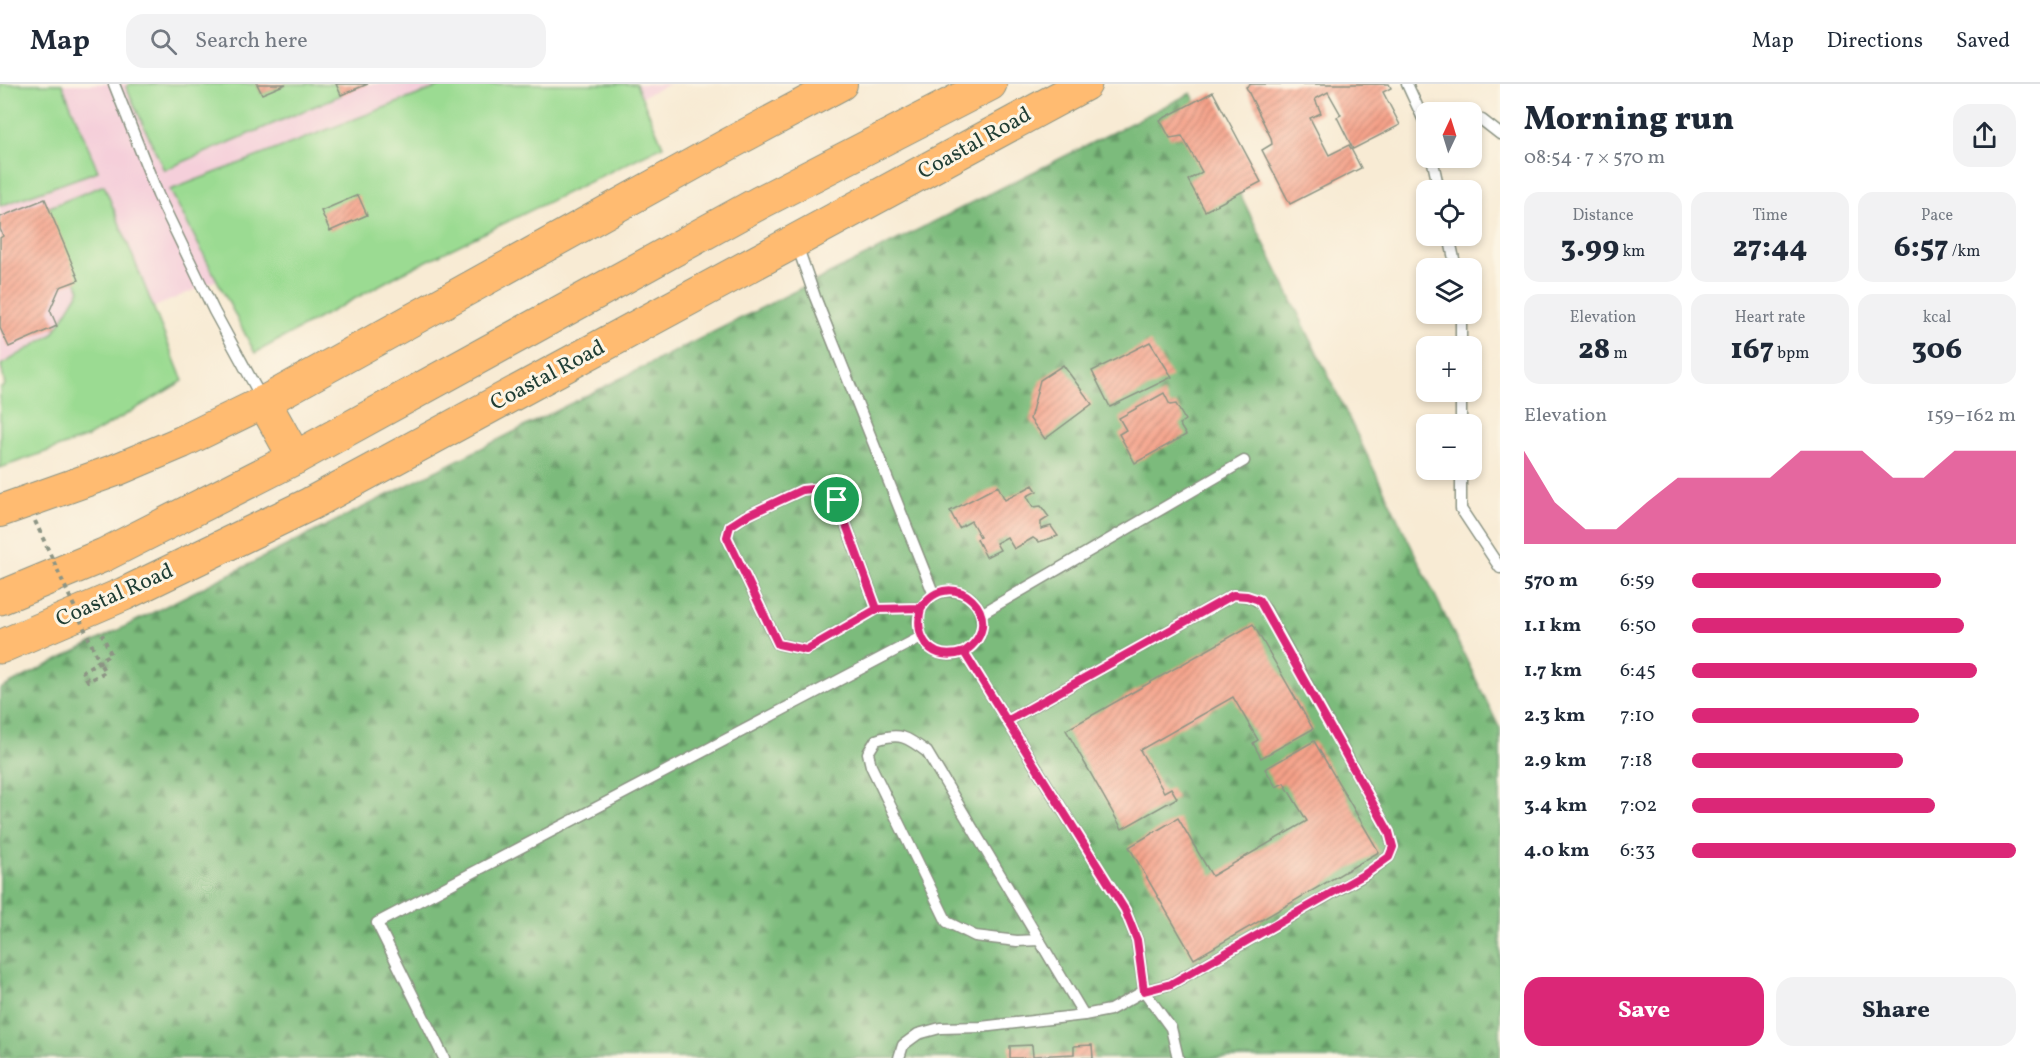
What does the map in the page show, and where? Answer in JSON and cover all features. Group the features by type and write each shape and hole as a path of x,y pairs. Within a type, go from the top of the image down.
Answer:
{"highway":[{"name":"Coastal Road","path":"0,598 104,555 295,458 759,203 990,84"},
{"name":"Coastal Road","path":"0,647 124,594 310,504 1086,84"},
{"path":"264,402 295,458"},
{"path":"0,582 104,555"}],"main road":[{"path":"0,511 116,470 182,442 264,402 841,84"}],"lane":[{"path":"114,84 158,195 214,311 264,402"},
{"path":"1407,84 1416,104"},
{"path":"1482,120 1500,134"},
{"path":"796,242 815,297 934,595"},
{"path":"981,614 1244,461"},
{"path":"1461,480 1461,509 1500,568"},
{"path":"877,609 837,500 822,488 802,490 730,526 727,537 778,644 806,650 877,609 921,608"},
{"path":"952,590 963,593 971,598 981,614 983,624 981,634 977,641 964,652 948,655 938,653 921,637 918,620 921,608 934,595 952,590"},
{"path":"899,1058 903,1046 918,1034 940,1028 1084,1016 1110,1010 1144,991 1171,984 1365,874 1389,857 1393,847 1389,832 1266,610 1259,600 1247,596 1233,595 1007,721"},
{"path":"444,1058 377,923 921,637"},
{"path":"964,652 1125,910 1137,940 1144,991 1171,1028 1178,1058"},
{"path":"1039,940 1017,941 975,936 947,922 871,766 868,753 876,740 892,735 909,738 927,752 1039,940 1084,1016"}],"path":[{"path":"35,521 101,665 105,672 88,681 83,671 111,654"}],"shaded area":[{"path":"0,84 670,84 0,374"}],"green space":[{"path":"0,84 62,84 98,171 0,206"},
{"path":"130,84 257,84 262,94 286,84 336,84 341,95 164,170 126,87"},
{"path":"446,84 636,84 663,146 400,274 255,353 170,190"},
{"path":"1191,93 1500,729 1500,1058 0,1058 0,689"},
{"path":"104,185 183,381 88,437 0,468 0,388 5,385 1,365 53,334 80,290 45,209"}],"building":[{"path":"257,84 286,84 262,94"},
{"path":"336,84 368,84 341,95"},
{"path":"1251,84 1389,84 1391,88 1383,92 1400,125 1353,149 1337,117 1341,115 1328,92 1315,99 1321,113 1310,118 1329,155 1349,145 1361,168 1290,204 1262,150 1272,144 1271,138 1246,87"},
{"path":"1213,92 1261,182 1205,211 1188,180 1202,172 1182,136 1170,138 1160,120"},
{"path":"358,195 367,215 330,231 321,211"},
{"path":"45,199 79,280 60,287 50,310 57,326 9,347 0,328 0,238 3,236 0,229 0,217"},
{"path":"1150,342 1172,377 1110,407 1092,371"},
{"path":"1063,365 1092,404 1045,439 1030,419 1040,380"},
{"path":"1164,393 1170,405 1176,404 1185,420 1179,424 1186,435 1135,463 1119,434 1126,430 1119,418"},
{"path":"1033,485 1037,491 1027,496 1033,507 1041,506 1049,517 1041,522 1041,529 1051,526 1058,536 1039,542 1033,538 1014,549 1007,537 996,543 1000,550 986,557 977,539 980,537 971,521 959,528 950,511 998,486 1005,500"},
{"path":"1253,624 1313,729 1261,758 1253,743 1258,740 1233,697 1140,750 1164,792 1171,788 1177,798 1122,829 1066,730"},
{"path":"1314,741 1379,852 1194,959 1129,847 1178,818 1212,876 1307,821 1284,783 1276,787 1265,769"},
{"path":"1032,1045 1033,1056 1074,1054 1074,1046 1092,1045 1093,1058 1010,1058 1010,1046"}],"route":[{"path":"837,500 822,488 802,490 730,526 727,537 778,644 806,650 877,609 921,608 918,620 921,637 933,651 938,653 948,655 964,652 1007,721 1125,910 1137,940 1144,991 1171,984 1365,874 1389,857 1393,847 1389,832 1259,600 1233,595 1007,721 964,652 972,647 981,634 983,624 977,605 963,593 952,590 934,595 921,608 877,609 837,500"}]}
